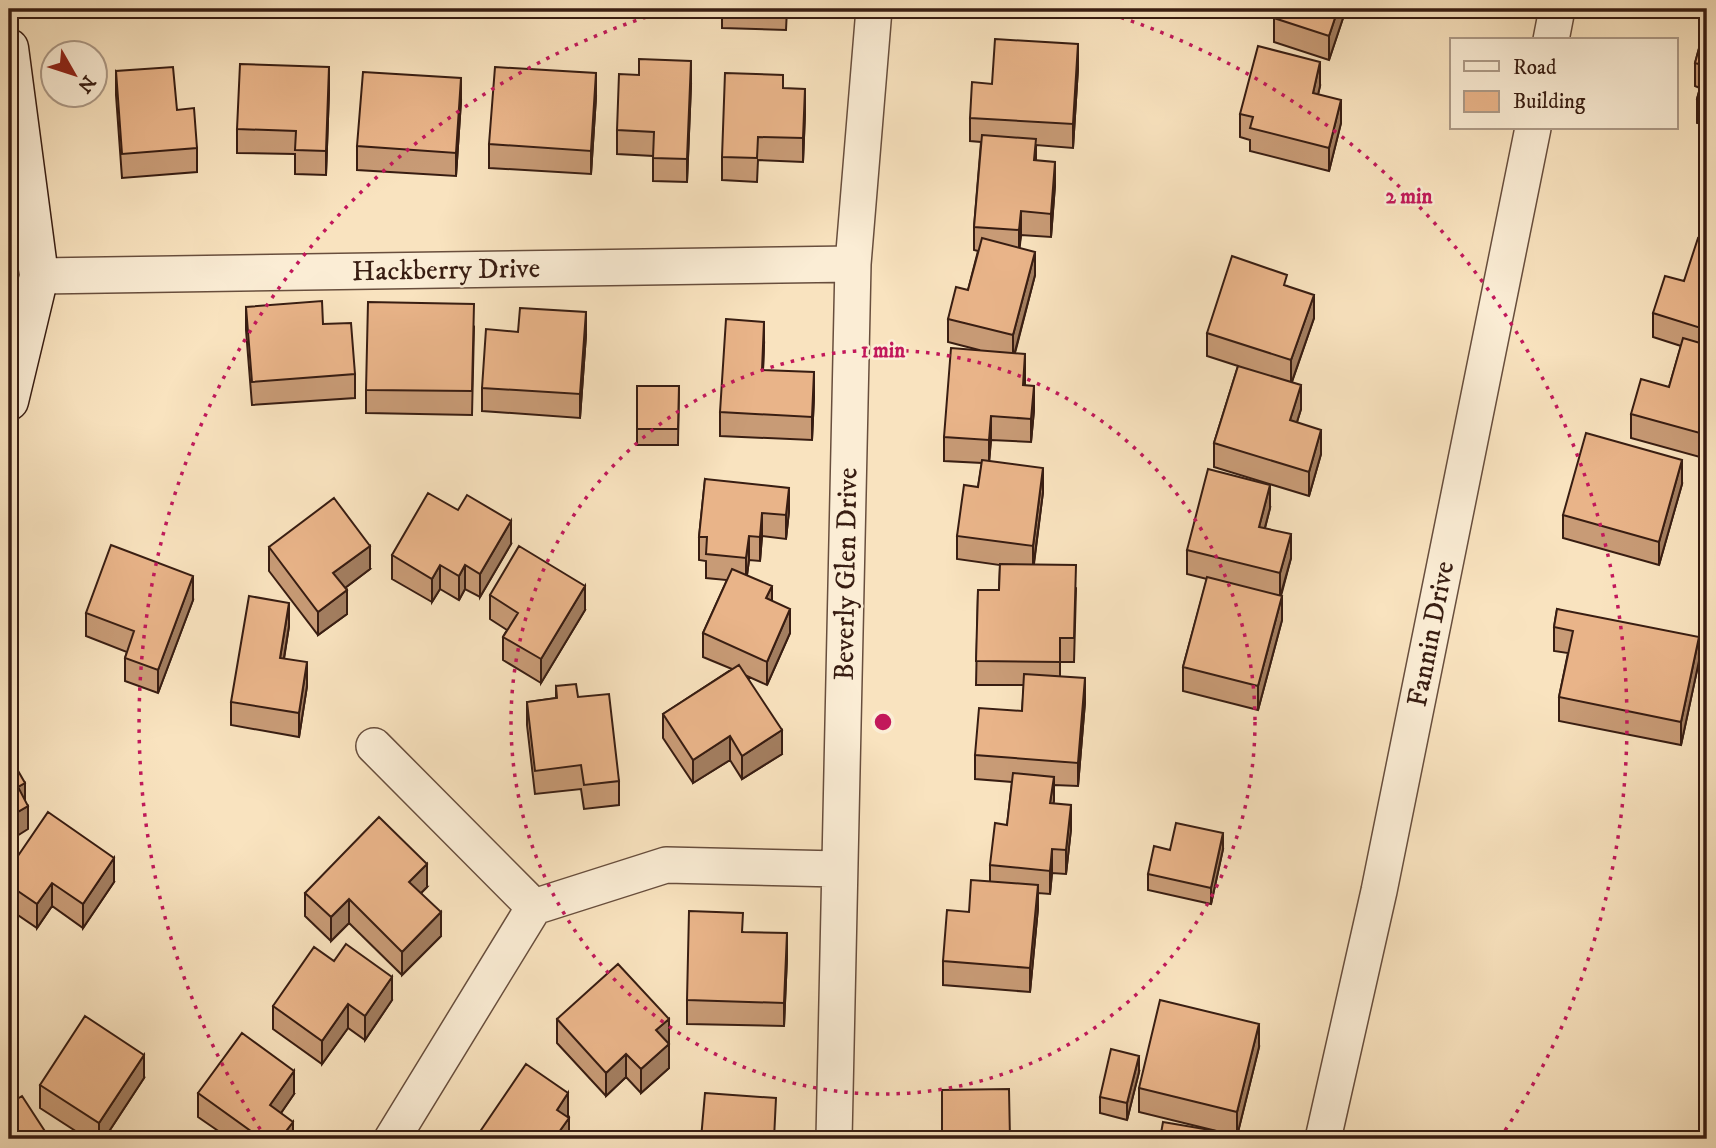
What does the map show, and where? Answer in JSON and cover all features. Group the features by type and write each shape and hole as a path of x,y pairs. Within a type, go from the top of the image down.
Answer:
{"street":[{"name":"Beverly Glen Drive","path":"834,1139 853,264 873,9"},
{"path":"1551,38 1557,9"},
{"path":"9,48 39,276 9,401"},
{"name":"Fannin Drive","path":"1323,1139 1379,891 1533,130"},
{"name":"Hackberry Drive","path":"39,276 853,264"},
{"path":"374,746 534,906"},
{"path":"392,1139 534,906 666,865 839,869"}],"building":[{"path":"722,9 786,9 786,14 722,12"},
{"path":"1277,9 1338,9 1329,36 1274,18"},
{"path":"1707,19 1707,102 1697,99 1706,66 1695,63"},
{"path":"995,39 1078,44 1073,124 970,118 972,82 992,84"},
{"path":"1258,46 1320,62 1313,93 1341,100 1329,148 1250,128 1253,117 1240,114"},
{"path":"639,59 691,61 687,159 653,158 654,132 617,130 619,74 639,75"},
{"path":"240,64 329,67 326,151 295,150 296,131 237,129"},
{"path":"173,67 177,110 194,108 197,148 122,154 116,71"},
{"path":"495,67 596,73 591,151 489,144"},
{"path":"363,72 461,78 456,153 357,146"},
{"path":"725,73 783,75 783,88 805,89 803,138 758,137 757,158 722,157"},
{"path":"982,135 1036,139 1034,160 1055,162 1051,214 1021,211 1019,230 974,227"},
{"path":"1707,189 1707,213 1701,211"},
{"path":"982,238 1035,252 1013,335 948,319 956,287 968,290"},
{"path":"1698,238 1707,242 1707,330 1653,313 1665,276 1684,281"},
{"path":"1232,256 1287,275 1284,285 1314,295 1291,360 1207,333"},
{"path":"322,301 323,324 351,323 355,374 252,382 246,307"},
{"path":"368,302 474,304 472,391 366,390"},
{"path":"520,308 586,312 580,394 482,388 486,329 518,332"},
{"path":"726,319 764,322 762,370 814,372 812,417 720,412"},
{"path":"1683,338 1707,345 1707,435 1631,414 1641,379 1669,387"},
{"path":"951,348 1025,354 1023,385 1034,386 1031,419 991,416 989,440 944,437"},
{"path":"1238,366 1301,385 1290,420 1321,430 1309,472 1214,443"},
{"path":"637,386 679,386 678,429 637,429"},
{"path":"1586,433 1682,460 1659,542 1563,515"},
{"path":"982,460 1043,468 1033,546 957,536 964,485 978,487"},
{"path":"1208,469 1270,485 1259,527 1291,534 1280,573 1187,550"},
{"path":"705,479 789,488 786,515 762,513 760,537 749,536 746,558 706,554 707,537 699,537"},
{"path":"428,493 458,510 467,495 511,521 480,574 465,565 459,576 440,565 432,579 392,555"},
{"path":"334,498 370,546 333,573 347,590 318,612 269,547"},
{"path":"111,545 193,576 158,670 125,658 134,631 86,613"},
{"path":"519,546 585,586 541,659 503,637 518,613 490,595"},
{"path":"1000,564 1076,565 1074,638 1060,638 1060,662 976,661 978,590 999,590"},
{"path":"732,569 772,586 766,598 790,609 767,662 703,633"},
{"path":"1207,577 1282,596 1258,686 1183,667"},
{"path":"249,596 289,603 280,658 307,662 299,713 231,702"},
{"path":"1557,609 1699,637 1681,722 1559,697 1573,631 1554,627"},
{"path":"739,665 782,730 742,756 730,736 693,760 663,714"},
{"path":"1024,674 1085,678 1078,763 975,755 979,708 1022,711"},
{"path":"576,684 578,697 609,694 619,781 584,785 581,765 535,771 527,702 557,698 556,686"},
{"path":"13,762 25,783 18,787 28,806 9,817 9,765"},
{"path":"1013,773 1054,777 1050,803 1071,805 1066,850 1052,849 1050,871 990,865 995,823 1007,825"},
{"path":"48,812 114,858 83,904 52,883 37,904 9,885 9,869"},
{"path":"379,817 427,864 409,882 441,912 402,952 349,899 331,917 305,893"},
{"path":"1176,823 1223,833 1211,888 1148,874 1154,846 1170,850"},
{"path":"971,880 1038,885 1030,968 943,961 947,910 969,912"},
{"path":"689,911 743,913 742,932 787,933 784,1003 687,1000"},
{"path":"346,944 392,977 365,1016 348,1004 322,1041 273,1006 314,947 334,961"},
{"path":"618,964 669,1019 656,1030 669,1044 641,1069 626,1054 606,1073 557,1019"},
{"path":"1160,1000 1259,1024 1237,1112 1139,1088"},
{"path":"85,1016 144,1055 99,1123 40,1085"},
{"path":"242,1033 294,1071 270,1105 293,1122 280,1139 262,1139 198,1093"},
{"path":"1111,1049 1139,1056 1127,1103 1100,1097"},
{"path":"526,1064 568,1093 557,1110 569,1118 554,1139 538,1132 533,1139 475,1139"},
{"path":"1009,1089 1010,1139 942,1139 942,1090"},
{"path":"705,1093 776,1098 774,1139 701,1139"},
{"path":"22,1096 50,1139 9,1139 9,1104"},
{"path":"1163,1122 1222,1132 1221,1139 1160,1139"}]}
